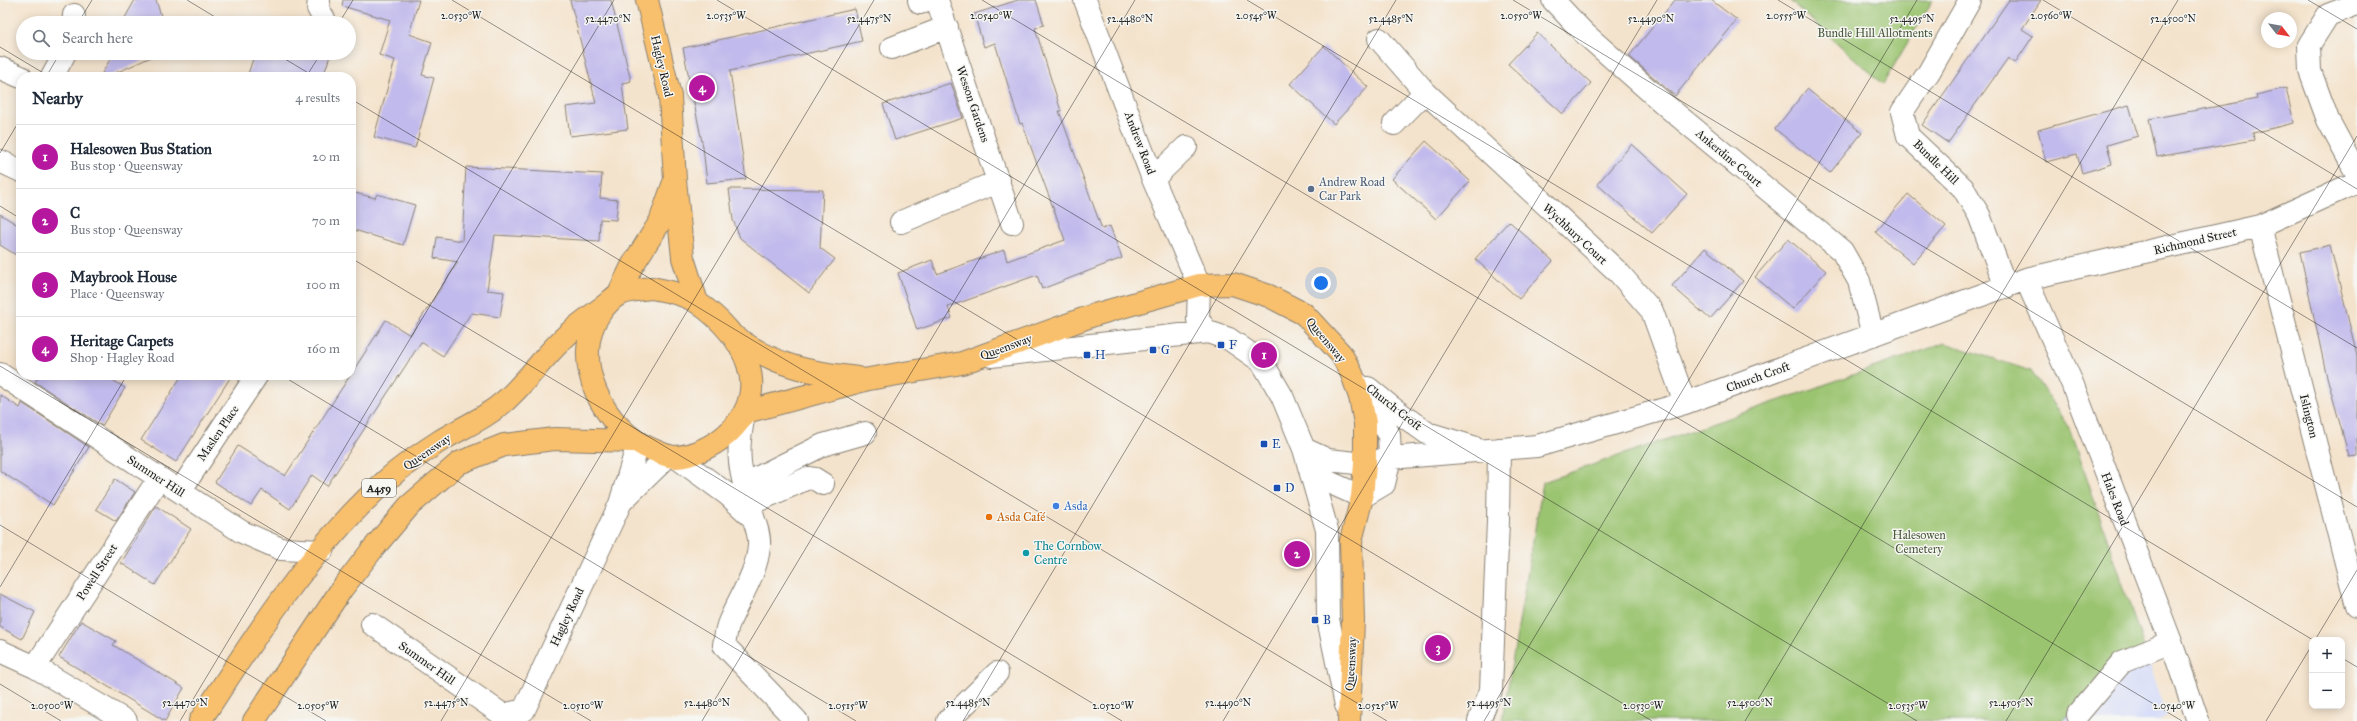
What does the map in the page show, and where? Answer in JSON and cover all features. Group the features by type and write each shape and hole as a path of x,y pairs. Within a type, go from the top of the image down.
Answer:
{"main road":[{"name":"Hagley Road","path":"646,0 670,96 675,180 684,258 697,302"},
{"name":"Hagley Road","path":"636,442 605,410 590,374 589,343 594,322 612,299 660,222 675,180"},
{"name":"Queensway","path":"745,414 869,379 962,363 1094,315 1200,285 1233,284 1269,296 1304,314 1341,354 1352,374 1360,397 1365,424 1365,464 1362,497 1351,541 1353,620 1349,719"},
{"path":"612,299 652,288 675,293 697,302 729,332 745,357 752,374 752,393 745,414 723,438 690,455 672,456 636,442"},
{"name":"Queensway","path":"200,721 252,641 285,595 356,510 390,478 440,441 474,424 506,400 538,368 566,336 612,299"},
{"name":"Queensway","path":"729,332 757,352 792,368 869,379"},
{"name":"A459","path":"254,721 341,590 372,550 409,506 459,464 504,445 555,439 636,442"}],"street":[{"path":"319,0 318,8 322,16"},
{"path":"919,0 920,3 926,0"},
{"name":"Wesson Gardens","path":"937,0 1012,223"},
{"name":"Andrew Road","path":"1085,0 1153,179 1200,285"},
{"name":"Ankerdine Court","path":"1553,0 1584,33 1670,109 1842,251 1860,281 1873,335"},
{"name":"Bundle Hill","path":"1970,0 1929,72 1902,112 1908,136 1963,188 1979,215 2006,288"},
{"path":"2357,4 2328,15 2309,45 2310,71 2328,120 2357,174"},
{"path":"892,48 947,27"},
{"name":"Wychbury Court","path":"1379,39 1425,92 1618,273 1652,311 1685,403"},
{"path":"55,72 61,60"},
{"path":"0,68 16,75"},
{"path":"1394,124 1425,92"},
{"path":"1153,179 1186,147"},
{"path":"0,161 16,169"},
{"path":"901,222 998,181"},
{"name":"Richmond Street","path":"2026,279 2260,226 2357,182"},
{"name":"Islington","path":"2260,226 2357,606"},
{"name":"Church Croft","path":"1304,449 1328,460 1365,464 1390,458 1537,446 1685,403 2006,288 2026,279"},
{"name":"Hales Road","path":"2026,279 2072,384 2171,642 2198,721"},
{"path":"1200,285 1198,320 1208,332"},
{"path":"978,357 1059,350 1208,332 1229,339 1262,362 1282,396 1304,449 1327,530 1328,619 1349,719"},
{"name":"Summer Hill","path":"0,374 242,532 281,549 322,551"},
{"path":"1311,474 1362,497 1384,484 1390,458 1389,434 1352,374"},
{"name":"Church Croft","path":"1352,374 1390,407 1427,433 1491,450"},
{"name":"Maslen Place","path":"180,491 254,380"},
{"path":"745,414 739,437 738,460 747,503 760,532 756,562 728,626 724,645 797,721"},
{"path":"747,503 823,445 865,433"},
{"name":"Hagley Road","path":"503,715 524,710 620,504 636,442"},
{"path":"1478,721 1491,690 1498,521 1491,450"},
{"path":"672,456 747,503"},
{"name":"Hagley Road","path":"620,504 672,456"},
{"name":"Powell Street","path":"35,667 159,478"},
{"path":"747,503 808,478 815,479 823,484"},
{"name":"Summer Hill","path":"372,624 503,715"},
{"path":"2078,714 2122,662 2171,642"},
{"path":"4,658 35,667 126,721"},
{"path":"948,721 997,672"}],"shaded area":[{"path":"2144,647 2167,715 2159,721 2063,721"}],"green space":[{"name":"Bundle Hill Allotments","path":"1789,0 1933,0 1883,84"},
{"name":"Halesowen Cemetery","path":"1945,343 2031,371 2071,431 2144,647 2063,721 1502,721 1543,482"}],"building":[{"path":"135,0 156,0 161,16 126,16"},
{"path":"343,0 419,0 409,34 432,42 422,75 434,78 415,148 374,137 395,60 379,55 390,20 342,6"},
{"path":"570,0 611,0 631,81 622,84 628,129 570,136 566,107 596,103"},
{"path":"1018,0 1036,0 1044,25 1035,28 1061,111 1059,111 1102,229 1110,226 1122,258 1042,289 1037,275 948,307 952,318 917,330 898,273 932,260 937,274 1004,250 1007,261 1065,240 1022,123 1020,124 995,43 984,47 974,14"},
{"path":"1675,0 1711,0 1737,20 1675,96 1629,56"},
{"path":"2009,0 2041,0 2022,29 2033,36 2015,63 2008,58 1948,143 1922,125"},
{"path":"855,9 862,41 730,71 746,179 707,183 703,147 683,48"},
{"path":"1537,33 1591,83 1563,114 1508,64"},
{"path":"1324,46 1368,87 1334,124 1290,84"},
{"path":"110,60 145,60 118,72 103,72"},
{"path":"253,60 329,60 325,72 249,72"},
{"path":"951,83 963,118 895,140 883,104"},
{"path":"2286,88 2294,123 2253,133 2254,140 2157,157 2149,119 2257,99 2256,95"},
{"path":"1807,89 1862,133 1830,173 1775,129"},
{"path":"2129,105 2138,136 2107,145 2112,164 2082,173 2077,154 2046,162 2038,130"},
{"path":"1426,141 1470,181 1436,219 1392,179"},
{"path":"1632,144 1687,194 1652,233 1597,184"},
{"path":"466,167 602,174 600,198 618,200 616,220 600,219 599,241 495,235 487,290 504,292 500,317 471,313 443,356 421,342 327,486 312,475 290,509 262,490 251,506 215,482 238,446 285,476 347,380 356,380 356,366 386,320 410,335 458,262 434,258 437,237 462,241"},
{"path":"729,189 823,190 820,248 835,259 809,293 740,238 733,220"},
{"path":"356,193 375,198 377,194 415,205 403,245 356,231"},
{"path":"1908,194 1946,226 1913,264 1875,232"},
{"path":"0,214 16,224 16,255 0,245"},
{"path":"1509,221 1553,261 1519,299 1475,259"},
{"path":"1788,239 1826,271 1793,309 1755,277"},
{"path":"2330,245 2357,355 2357,456 2349,457 2326,373 2300,252"},
{"path":"1705,248 1743,281 1710,319 1672,286"},
{"path":"36,380 113,380 125,388 102,426 35,382"},
{"path":"179,380 229,380 176,462 141,440"},
{"path":"0,395 20,408 22,403 89,447 53,505 0,471"},
{"path":"115,479 135,492 116,521 96,509"},
{"path":"156,506 191,529 155,585 121,563"},
{"path":"0,594 35,612 22,639 0,627"},
{"path":"81,621 116,641 113,645 184,688 165,721 59,657"}],"place":[{"name":"Heritage Carpets","path":"702,88"},
{"name":"Andrew Road Car Park","path":"1311,189"},
{"name":"F","path":"1221,345"},
{"name":"G","path":"1153,350"},
{"name":"H","path":"1087,355"},
{"name":"Halesowen Bus Station","path":"1264,355"},
{"name":"E","path":"1264,444"},
{"name":"D","path":"1277,488"},
{"name":"Asda","path":"1056,506"},
{"name":"Asda Café","path":"989,517"},
{"name":"The Cornbow Centre","path":"1026,553"},
{"name":"C","path":"1297,554"},
{"name":"B","path":"1315,620"},
{"name":"Maybrook House","path":"1438,648"}]}
